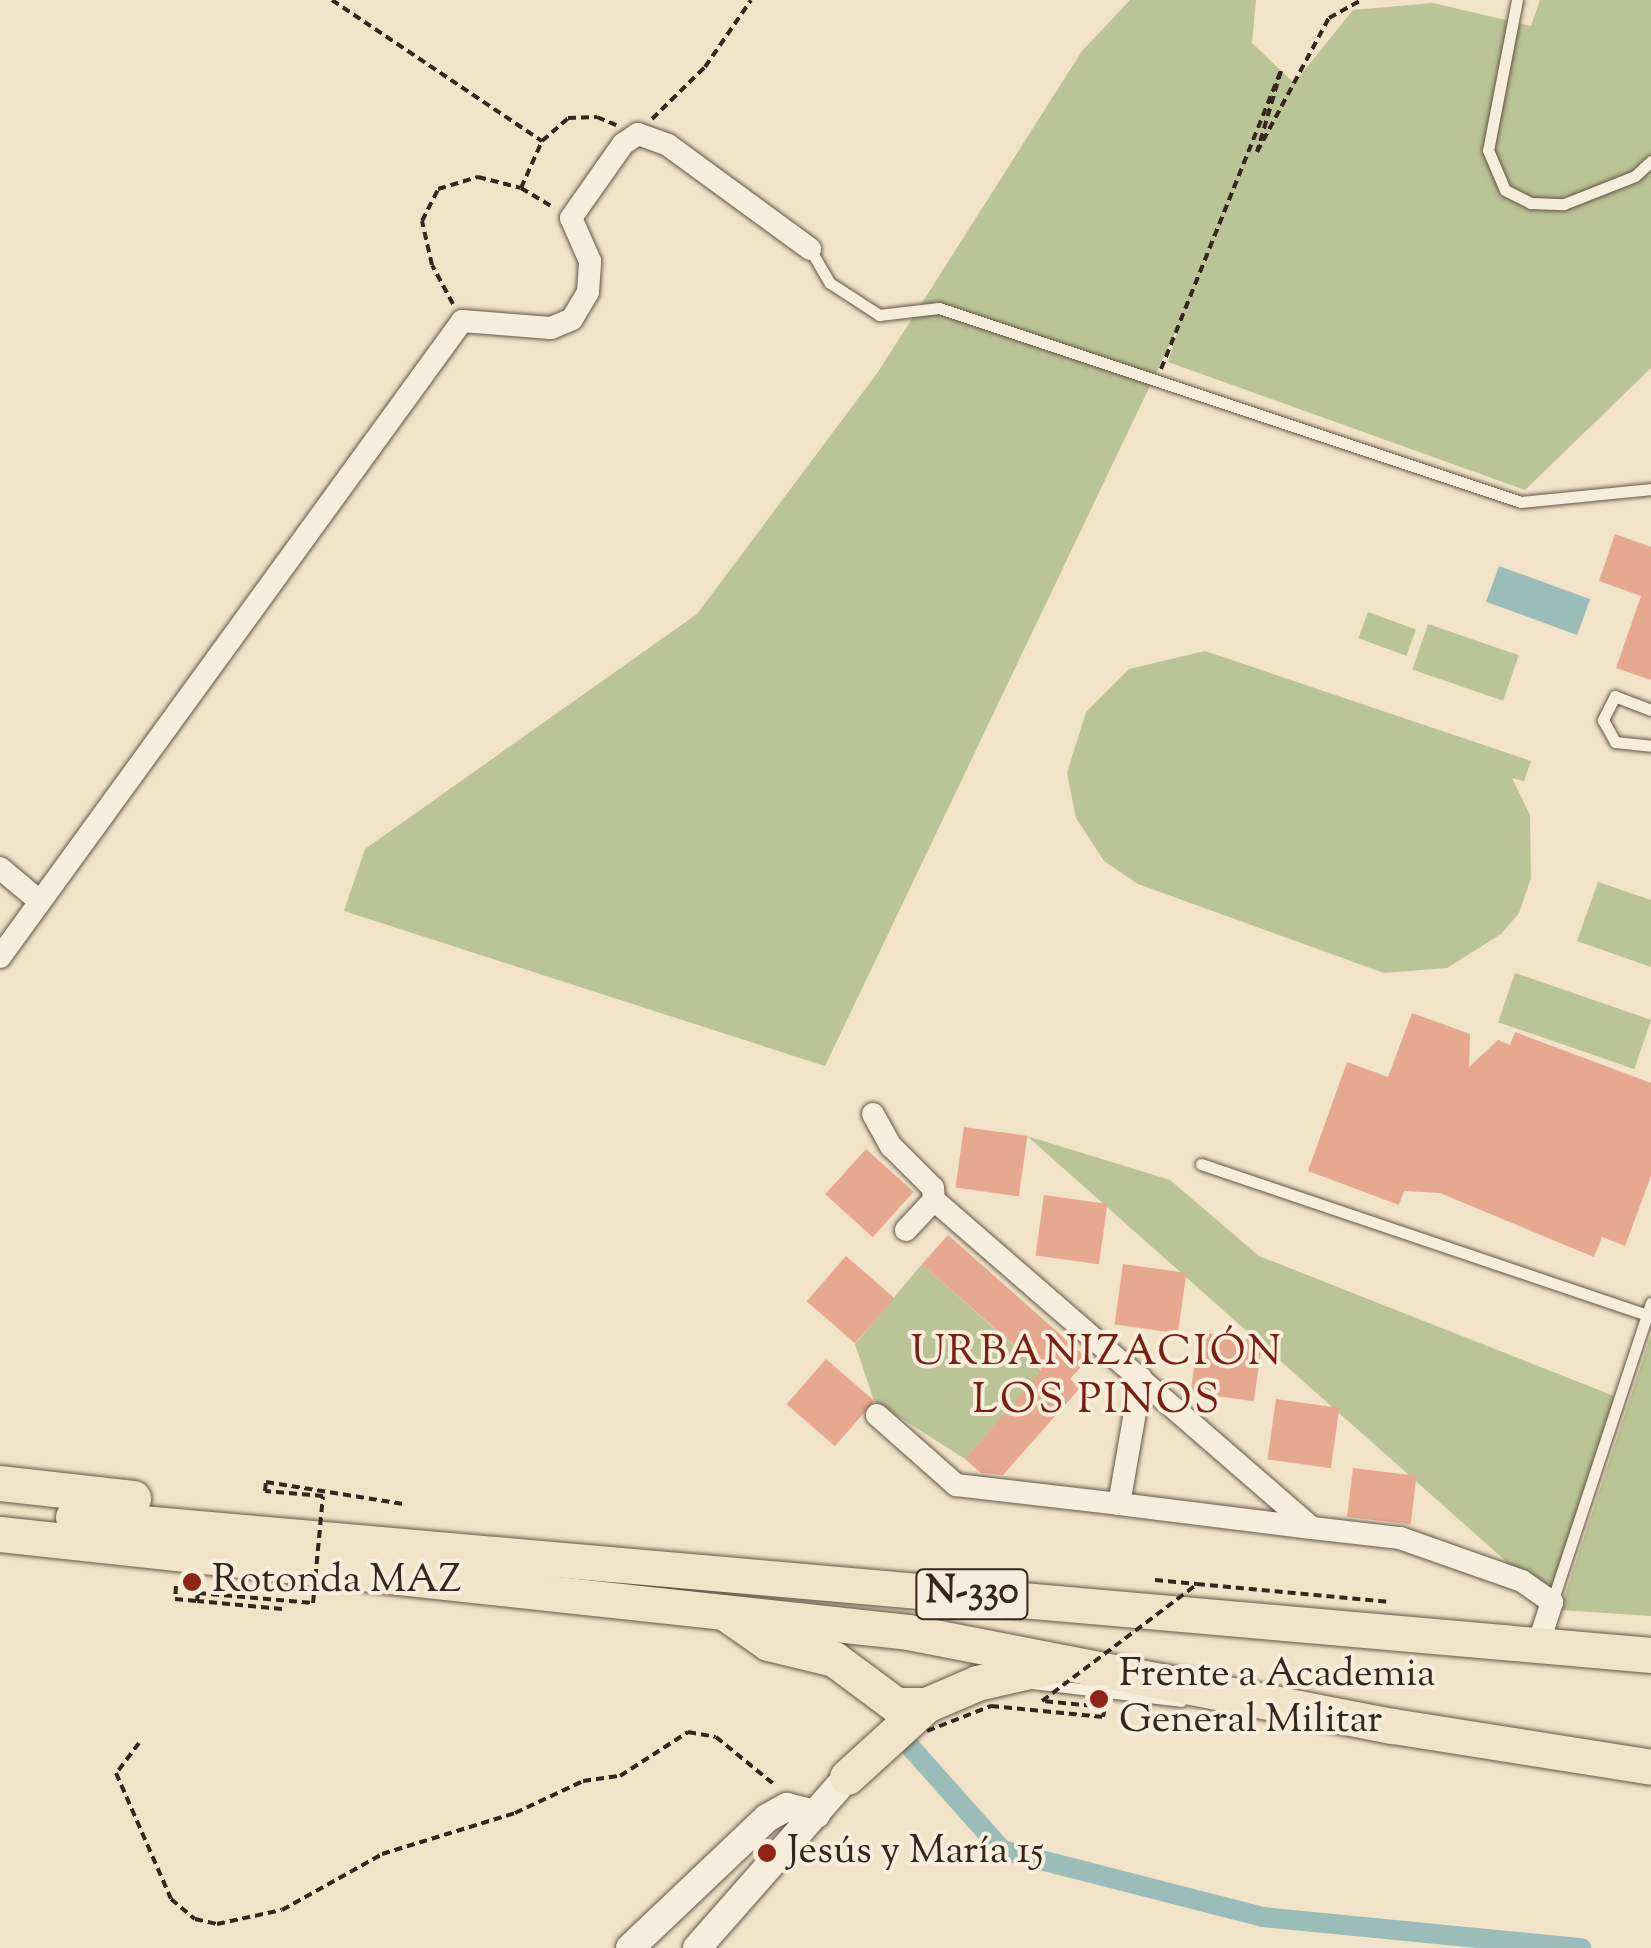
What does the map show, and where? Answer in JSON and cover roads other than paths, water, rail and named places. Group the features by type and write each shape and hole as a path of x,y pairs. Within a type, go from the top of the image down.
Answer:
{"highway":[{"path":"0,1483 514,1539 581,1560"},
{"name":"N-330","path":"0,1509 1651,1655"},
{"name":"N-330","path":"0,1534 908,1632 1084,1662 1244,1698 1651,1768"},
{"path":"0,1556 78,1561 149,1552"},
{"path":"724,1612 768,1644 834,1659 868,1688 926,1718"},
{"path":"1362,1627 1547,1617 1651,1641"},
{"path":"847,1778 926,1718 997,1678 1084,1662"},
{"path":"847,1778 872,1733 868,1688"}],"street":[{"path":"0,956 462,321 551,328 572,319 588,292 590,261 572,218 623,144 638,134 668,145 810,249"},
{"path":"0,868 38,900"},
{"path":"873,1114 891,1146 933,1188 934,1200 1312,1528"},
{"path":"906,1230 934,1200"},
{"path":"1119,1504 1127,1428 1141,1378"},
{"path":"877,1416 956,1485 1400,1538 1522,1580 1547,1617"},
{"path":"696,1948 847,1778"},
{"path":"630,1948 767,1818 787,1807 816,1814"}],"lane":[{"path":"1517,0 1488,150 1505,190 1530,203 1564,204 1635,176 1651,161"},
{"path":"810,249 830,283 880,315 939,308 1158,376 1521,502 1651,489"},
{"path":"1651,710 1615,696 1603,720 1615,742 1651,746"},
{"path":"1201,1164 1649,1309 1547,1617"},
{"path":"997,1678 1159,1700 1244,1698"}],"water":[{"path":"1499,566 1590,599 1577,635 1486,602"}],"waterway":[{"path":"905,1741 1002,1850 1263,1917 1581,1948"}],"place":[{"name":"Rotonda MAZ","path":"192,1582"},
{"name":"Frente a Academia General Militar","path":"1099,1699"},
{"name":"Jesús y María 15","path":"767,1853"}],"district":[{"name":"URBANIZACIÓN LOS PINOS","path":"1097,1378"}]}
